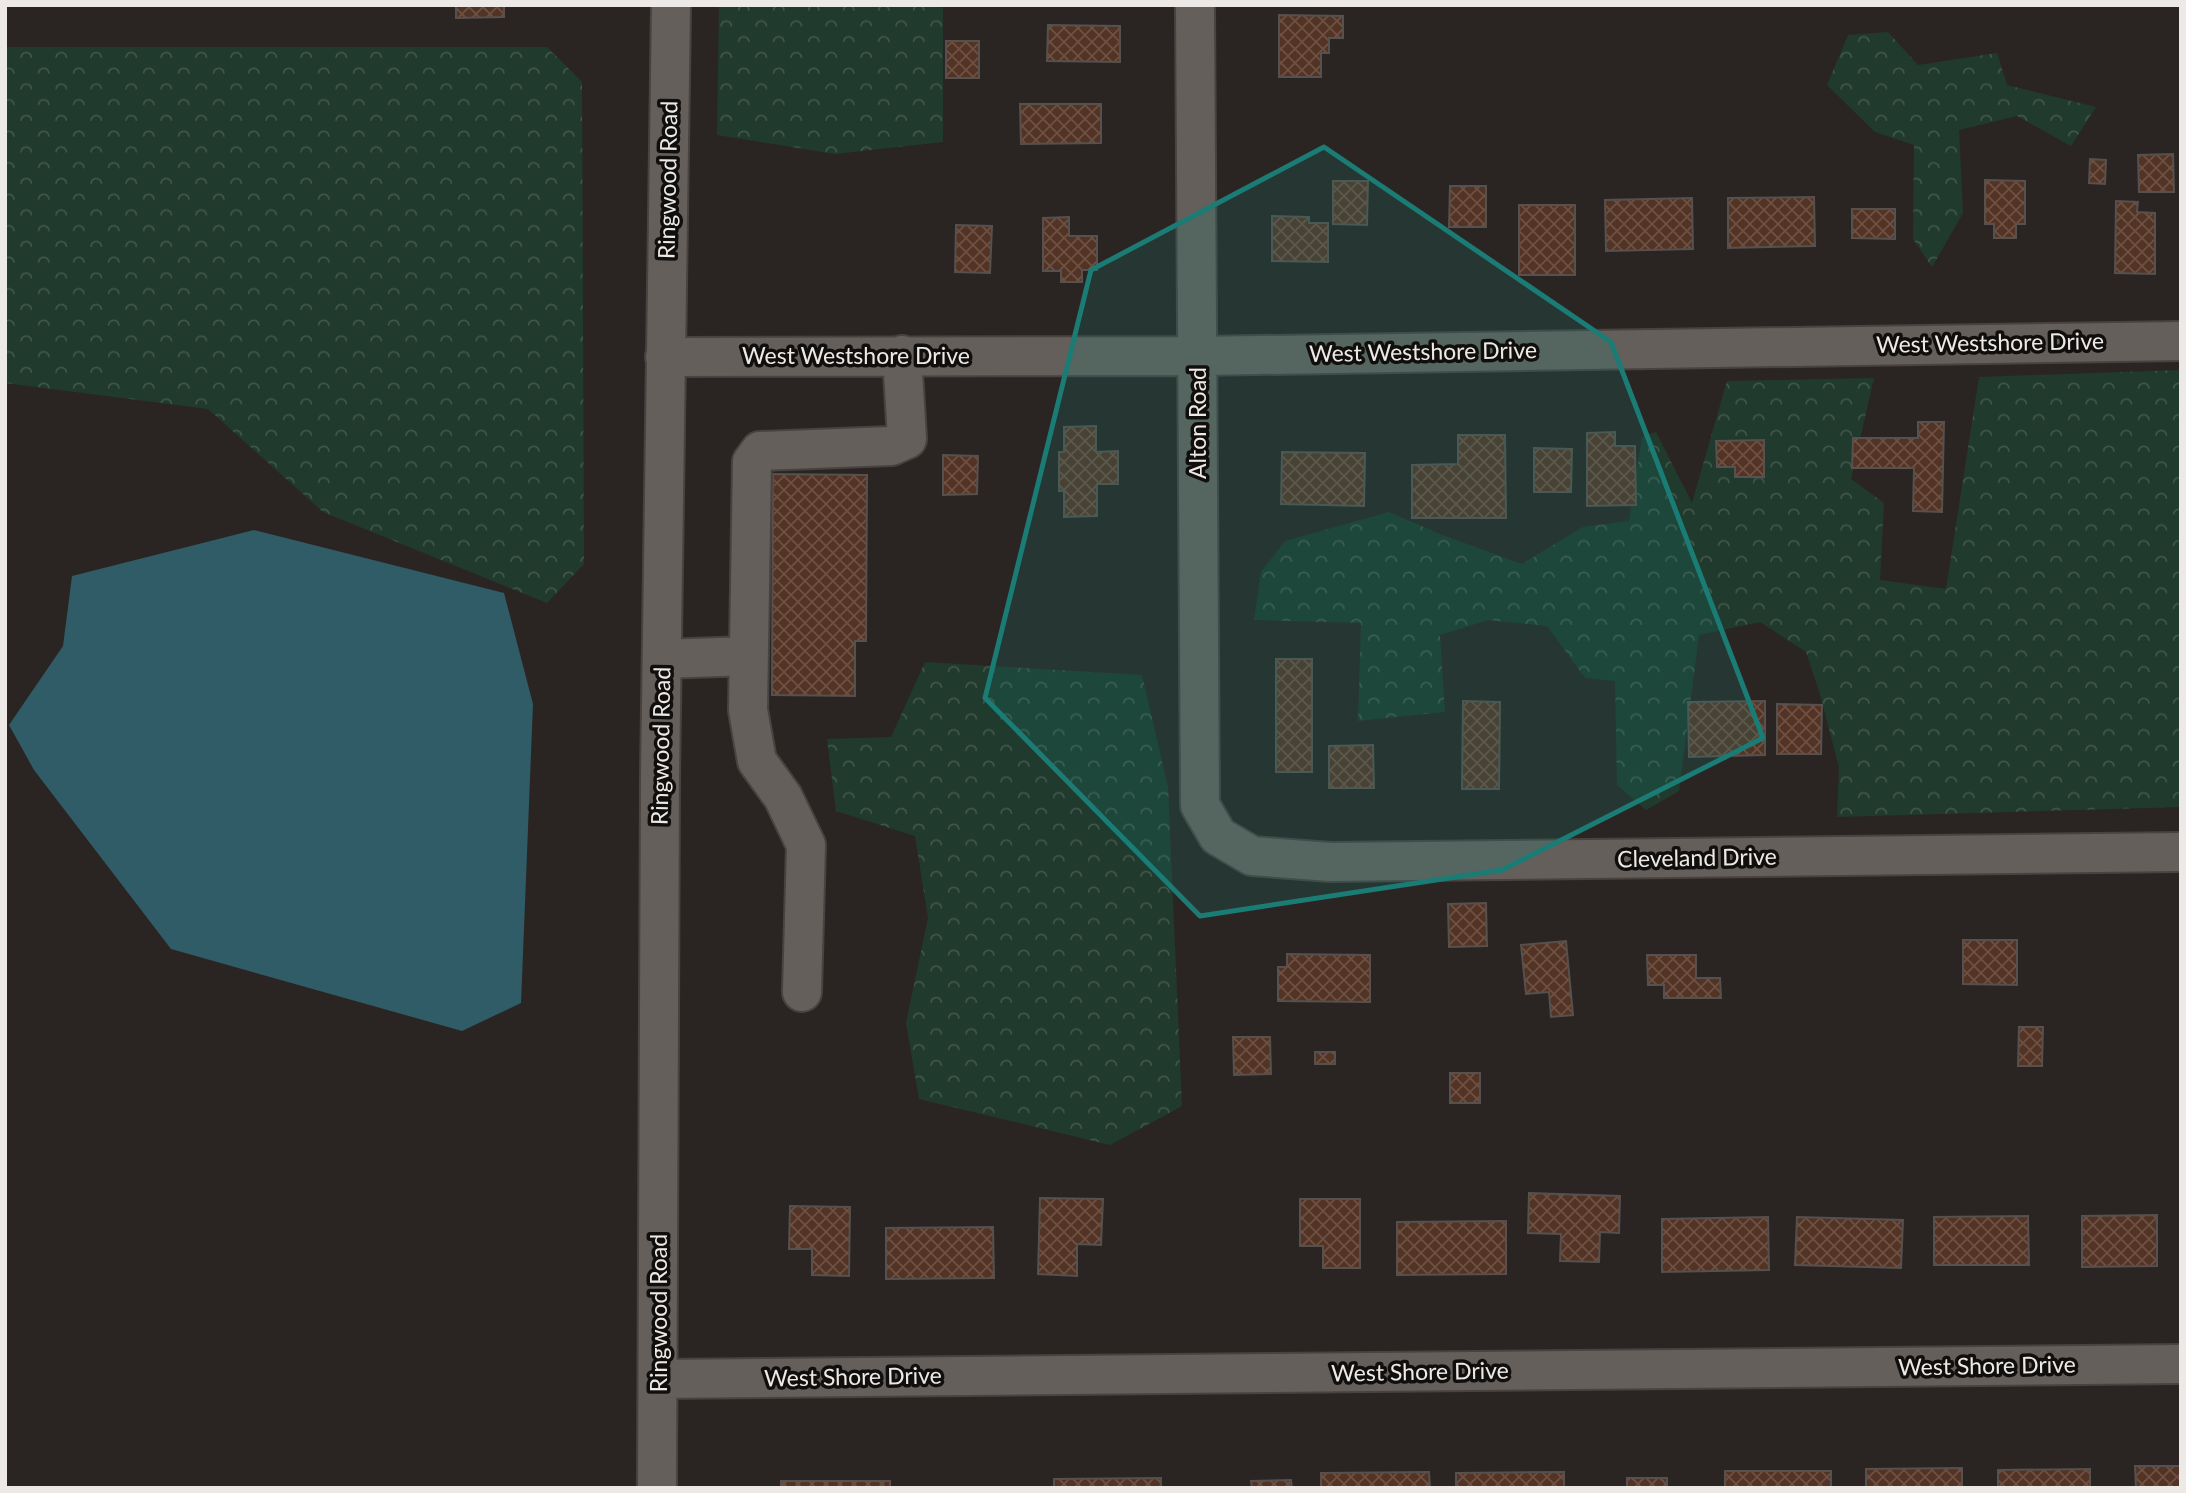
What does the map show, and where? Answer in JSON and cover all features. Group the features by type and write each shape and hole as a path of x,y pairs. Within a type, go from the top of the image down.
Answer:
{"street":[{"name":"Ringwood Road","path":"657,1488 662,659 671,5"},
{"name":"Alton Road","path":"1195,5 1200,805 1218,836"},
{"name":"West Westshore Drive","path":"665,358 902,355 1198,356 2181,341"},
{"path":"802,992 806,845 783,797 757,761 748,710 752,463 760,451 891,446 907,439 902,355"},
{"path":"662,659 749,656"},
{"name":"Cleveland Drive","path":"1218,836 1252,856 1330,862 2181,852"},
{"name":"West Shore Drive","path":"659,1379 2181,1364"}],"highlighted area":[{"path":"1324,147 1611,342 1763,738 1502,870 1200,916 985,698 1091,270"}],"green space":[{"path":"719,5 943,5 943,142 835,154 717,135"},
{"path":"1888,32 1918,65 1997,53 2007,85 2096,107 2071,146 2017,116 1959,130 1963,213 1932,267 1913,239 1914,145 1875,132 1827,85 1848,35"},
{"path":"5,47 547,47 582,82 584,564 547,603 323,512 208,409 5,383"},
{"path":"2181,370 2181,807 1837,817 1839,767 1806,652 1760,622 1699,635 1679,791 1646,810 1617,785 1615,681 1585,678 1547,626 1488,620 1440,635 1445,712 1358,721 1361,623 1254,620 1261,572 1285,541 1389,512 1442,535 1522,564 1583,527 1629,521 1642,437 1656,432 1692,503 1727,381 1874,378 1851,479 1884,503 1880,580 1946,589 1979,377"},
{"path":"925,662 1142,675 1168,787 1182,1106 1110,1145 919,1099 906,1023 928,918 915,836 836,811 827,739 891,737"}],"water":[{"path":"254,530 504,593 533,704 521,1003 462,1031 171,949 34,770 9,725 63,646 72,576"}],"building":[{"path":"456,5 504,5 504,17 456,18"},
{"path":"1279,15 1343,16 1343,38 1329,38 1329,53 1321,53 1321,77 1279,77"},
{"path":"1048,25 1120,26 1120,62 1047,61"},
{"path":"946,41 979,41 979,78 946,78"},
{"path":"1020,104 1101,104 1101,143 1021,144"},
{"path":"2173,154 2174,192 2139,192 2138,155"},
{"path":"2090,159 2106,160 2105,184 2089,183"},
{"path":"1985,180 2025,181 2025,224 2016,224 2016,238 1994,238 1994,224 1985,224"},
{"path":"1333,181 1368,181 1367,225 1333,224"},
{"path":"1450,186 1486,186 1486,227 1449,227"},
{"path":"1814,197 1815,246 1728,248 1728,198"},
{"path":"1692,198 1693,249 1606,251 1605,200"},
{"path":"2116,201 2138,202 2137,212 2155,213 2155,274 2115,273"},
{"path":"1519,205 1575,205 1575,275 1519,275"},
{"path":"1852,209 1895,209 1895,239 1852,238"},
{"path":"1272,216 1309,217 1309,223 1328,223 1328,262 1272,261"},
{"path":"1069,217 1069,236 1097,236 1097,270 1082,270 1082,282 1061,282 1061,271 1043,271 1043,218"},
{"path":"956,225 992,226 990,273 955,272"},
{"path":"1918,422 1944,422 1942,512 1913,511 1914,468 1852,468 1853,438 1918,438"},
{"path":"1096,426 1096,452 1118,451 1118,484 1097,484 1097,516 1064,517 1064,491 1059,491 1059,452 1064,452 1064,427"},
{"path":"1615,432 1615,446 1635,446 1636,505 1587,506 1587,433"},
{"path":"1458,435 1505,435 1506,518 1412,518 1412,465 1458,464"},
{"path":"1764,440 1764,477 1735,477 1735,467 1717,467 1716,441"},
{"path":"1534,448 1572,449 1571,492 1534,492"},
{"path":"1282,452 1365,453 1364,506 1281,504"},
{"path":"943,455 978,456 977,494 943,495"},
{"path":"773,474 867,475 866,641 855,641 855,696 772,695"},
{"path":"1276,659 1312,659 1312,772 1276,772"},
{"path":"1463,701 1500,702 1499,789 1462,789"},
{"path":"1765,701 1765,755 1689,757 1688,702"},
{"path":"1777,704 1822,705 1821,754 1777,754"},
{"path":"1373,745 1374,788 1329,788 1329,746"},
{"path":"1486,903 1487,946 1449,947 1448,904"},
{"path":"1963,940 2017,940 2017,985 1963,984"},
{"path":"1566,941 1573,1015 1551,1017 1549,992 1526,994 1521,945"},
{"path":"1287,954 1370,955 1370,1002 1278,1001 1278,967 1287,967"},
{"path":"1647,955 1696,955 1696,978 1720,978 1721,998 1664,998 1664,985 1648,985"},
{"path":"2019,1027 2043,1027 2042,1066 2018,1066"},
{"path":"1233,1037 1270,1037 1271,1074 1234,1075"},
{"path":"1315,1052 1335,1052 1335,1064 1315,1064"},
{"path":"1450,1073 1480,1073 1480,1103 1450,1103"},
{"path":"1529,1193 1620,1196 1619,1233 1600,1232 1599,1262 1560,1261 1561,1234 1528,1233"},
{"path":"1040,1198 1103,1199 1101,1245 1077,1244 1077,1276 1038,1274"},
{"path":"1300,1199 1360,1199 1360,1268 1323,1268 1323,1246 1300,1246"},
{"path":"790,1206 850,1207 849,1276 812,1275 812,1249 789,1249"},
{"path":"2157,1215 2157,1266 2082,1267 2082,1216"},
{"path":"2028,1216 2029,1265 1934,1265 1934,1217"},
{"path":"1768,1217 1769,1270 1662,1272 1662,1219"},
{"path":"1797,1217 1903,1220 1901,1268 1795,1265"},
{"path":"1506,1221 1506,1274 1397,1275 1397,1222"},
{"path":"993,1227 994,1278 886,1279 886,1228"},
{"path":"2135,1466 2181,1466 2181,1488 2136,1488"},
{"path":"1962,1468 1962,1488 1866,1488 1866,1469"},
{"path":"2090,1469 2090,1488 1998,1488 1998,1470"},
{"path":"1725,1471 1831,1471 1831,1488 1725,1488"},
{"path":"1429,1472 1430,1488 1321,1488 1321,1473"},
{"path":"1564,1472 1564,1488 1456,1488 1456,1473"},
{"path":"1161,1478 1161,1488 1054,1488 1054,1479"},
{"path":"1627,1478 1667,1478 1667,1488 1627,1488"},
{"path":"1291,1480 1292,1488 1252,1488 1251,1481"},
{"path":"781,1481 890,1481 890,1488 781,1488"}]}
